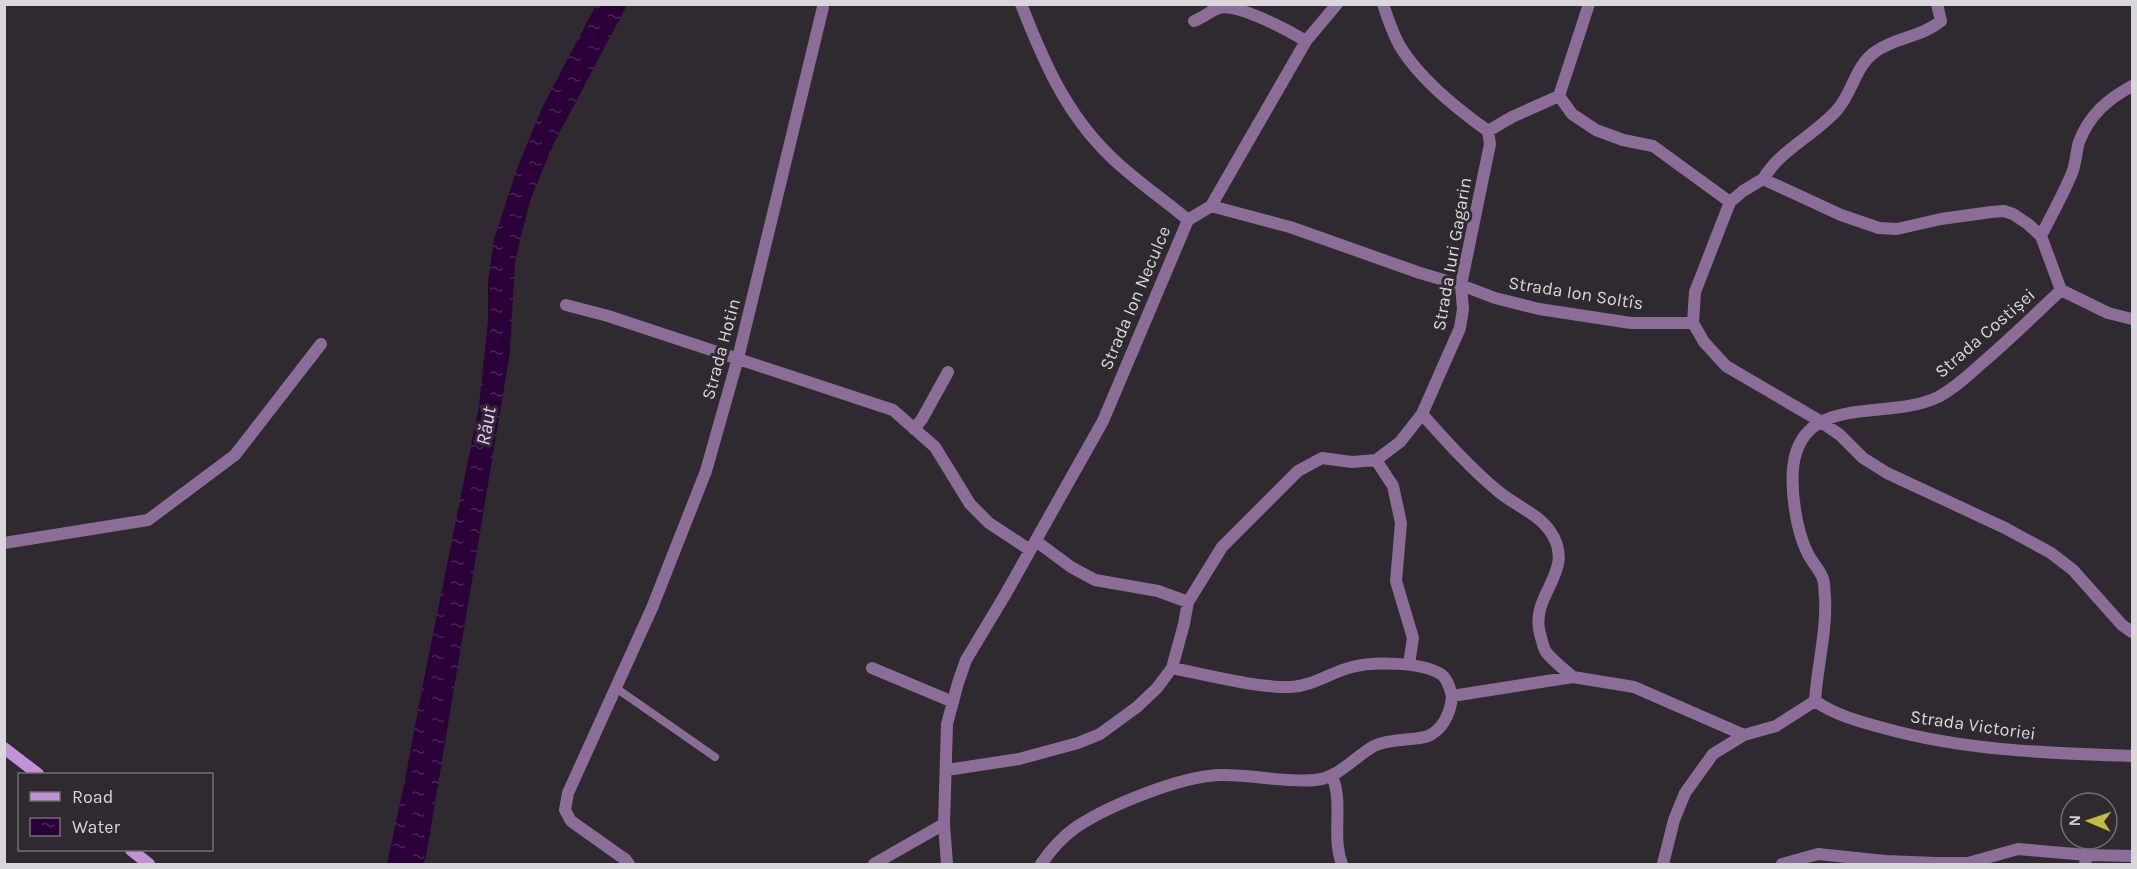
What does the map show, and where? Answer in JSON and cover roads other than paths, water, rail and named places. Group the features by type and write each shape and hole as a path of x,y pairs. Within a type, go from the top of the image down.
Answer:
{"main road":[{"path":"4,748 37,773"},
{"path":"133,851 149,864"}],"street":[{"path":"1021,4 1043,60 1070,109 1108,155 1188,220"},
{"path":"1211,207 1306,41 1337,4"},
{"path":"1383,4 1401,48 1453,105 1488,131 1512,117 1559,96 1589,4"},
{"path":"1937,4 1941,21 1929,30 1888,43 1873,53 1860,67 1847,96 1837,110 1777,161 1764,179 1743,191 1730,202 1695,292 1693,323 1704,342 1726,366 1820,421 1840,435 1863,458 1887,473 2005,528 2051,553 2073,570 2116,619 2133,632"},
{"name":"Strada Hotin","path":"629,864 619,854 571,821 565,810 568,793 652,608 706,471 738,358 823,6"},
{"path":"1194,21 1220,8 1244,11 1306,41"},
{"path":"2041,236 2072,172 2079,143 2089,122 2100,108 2120,92 2133,86"},
{"path":"1559,96 1572,114 1596,130 1623,140 1653,146 1730,202"},
{"name":"Strada Iuri Gagarin","path":"1376,460 1400,442 1422,414 1460,328 1463,309 1461,285 1489,155 1488,131"},
{"path":"1764,179 1841,215 1879,228 1896,229 1941,219 2004,211 2013,214 2041,236 2061,290"},
{"name":"Strada Ion Neculce","path":"947,864 944,824 947,724 966,660 1103,421 1188,220 1211,207"},
{"name":"Strada Ion Soltîs","path":"1211,207 1290,227 1495,298 1539,309 1631,323 1693,323"},
{"name":"Strada Costișei","path":"1820,421 1853,412 1892,410 1937,397 1957,386 2061,290 2108,313 2133,319"},
{"path":"566,304 893,410 935,447 970,504 989,523 1095,580 1158,591 1188,602"},
{"path":"4,543 148,520 236,455 321,344"},
{"path":"914,429 948,372"},
{"path":"1422,414 1464,461 1501,494 1528,511 1550,531 1561,555 1557,572 1543,597 1538,624 1545,650 1573,677"},
{"path":"1663,864 1674,820 1685,793 1713,754 1744,735 1776,726 1815,701 1826,615 1824,580 1806,551 1796,514 1793,467 1798,443 1810,428 1820,421"},
{"path":"947,770 1019,759 1078,743 1100,734 1137,707 1157,688 1172,668 1188,602 1222,547 1298,471 1322,458 1352,462 1376,460 1393,486 1401,523 1396,581 1413,638 1409,664"},
{"path":"1041,864 1050,850 1074,829 1121,803 1160,789 1218,775 1297,780 1316,780 1332,776 1375,746 1393,739 1431,735 1444,722 1452,706 1449,685 1442,675 1409,664 1353,666 1311,683 1292,687 1172,668"},
{"path":"872,668 953,702"},
{"path":"1452,696 1573,677 1634,687 1744,735"},
{"name":"Strada Victoriei","path":"1815,701 1832,713 1930,740 1977,748 2036,753 2133,756"},
{"path":"1332,776 1336,786 1336,849 1342,864"},
{"path":"874,864 944,824"},
{"path":"1782,864 1818,854 1886,861 1968,863 2018,849 2086,860 2133,856"}],"lane":[{"path":"616,688 715,757"}],"water":[{"name":"Răut","path":"596,5 627,5 554,143 531,198 522,232 515,263 510,352 426,857 423,864 387,864 479,406 488,320 488,282 494,239 517,169 542,108"}]}
